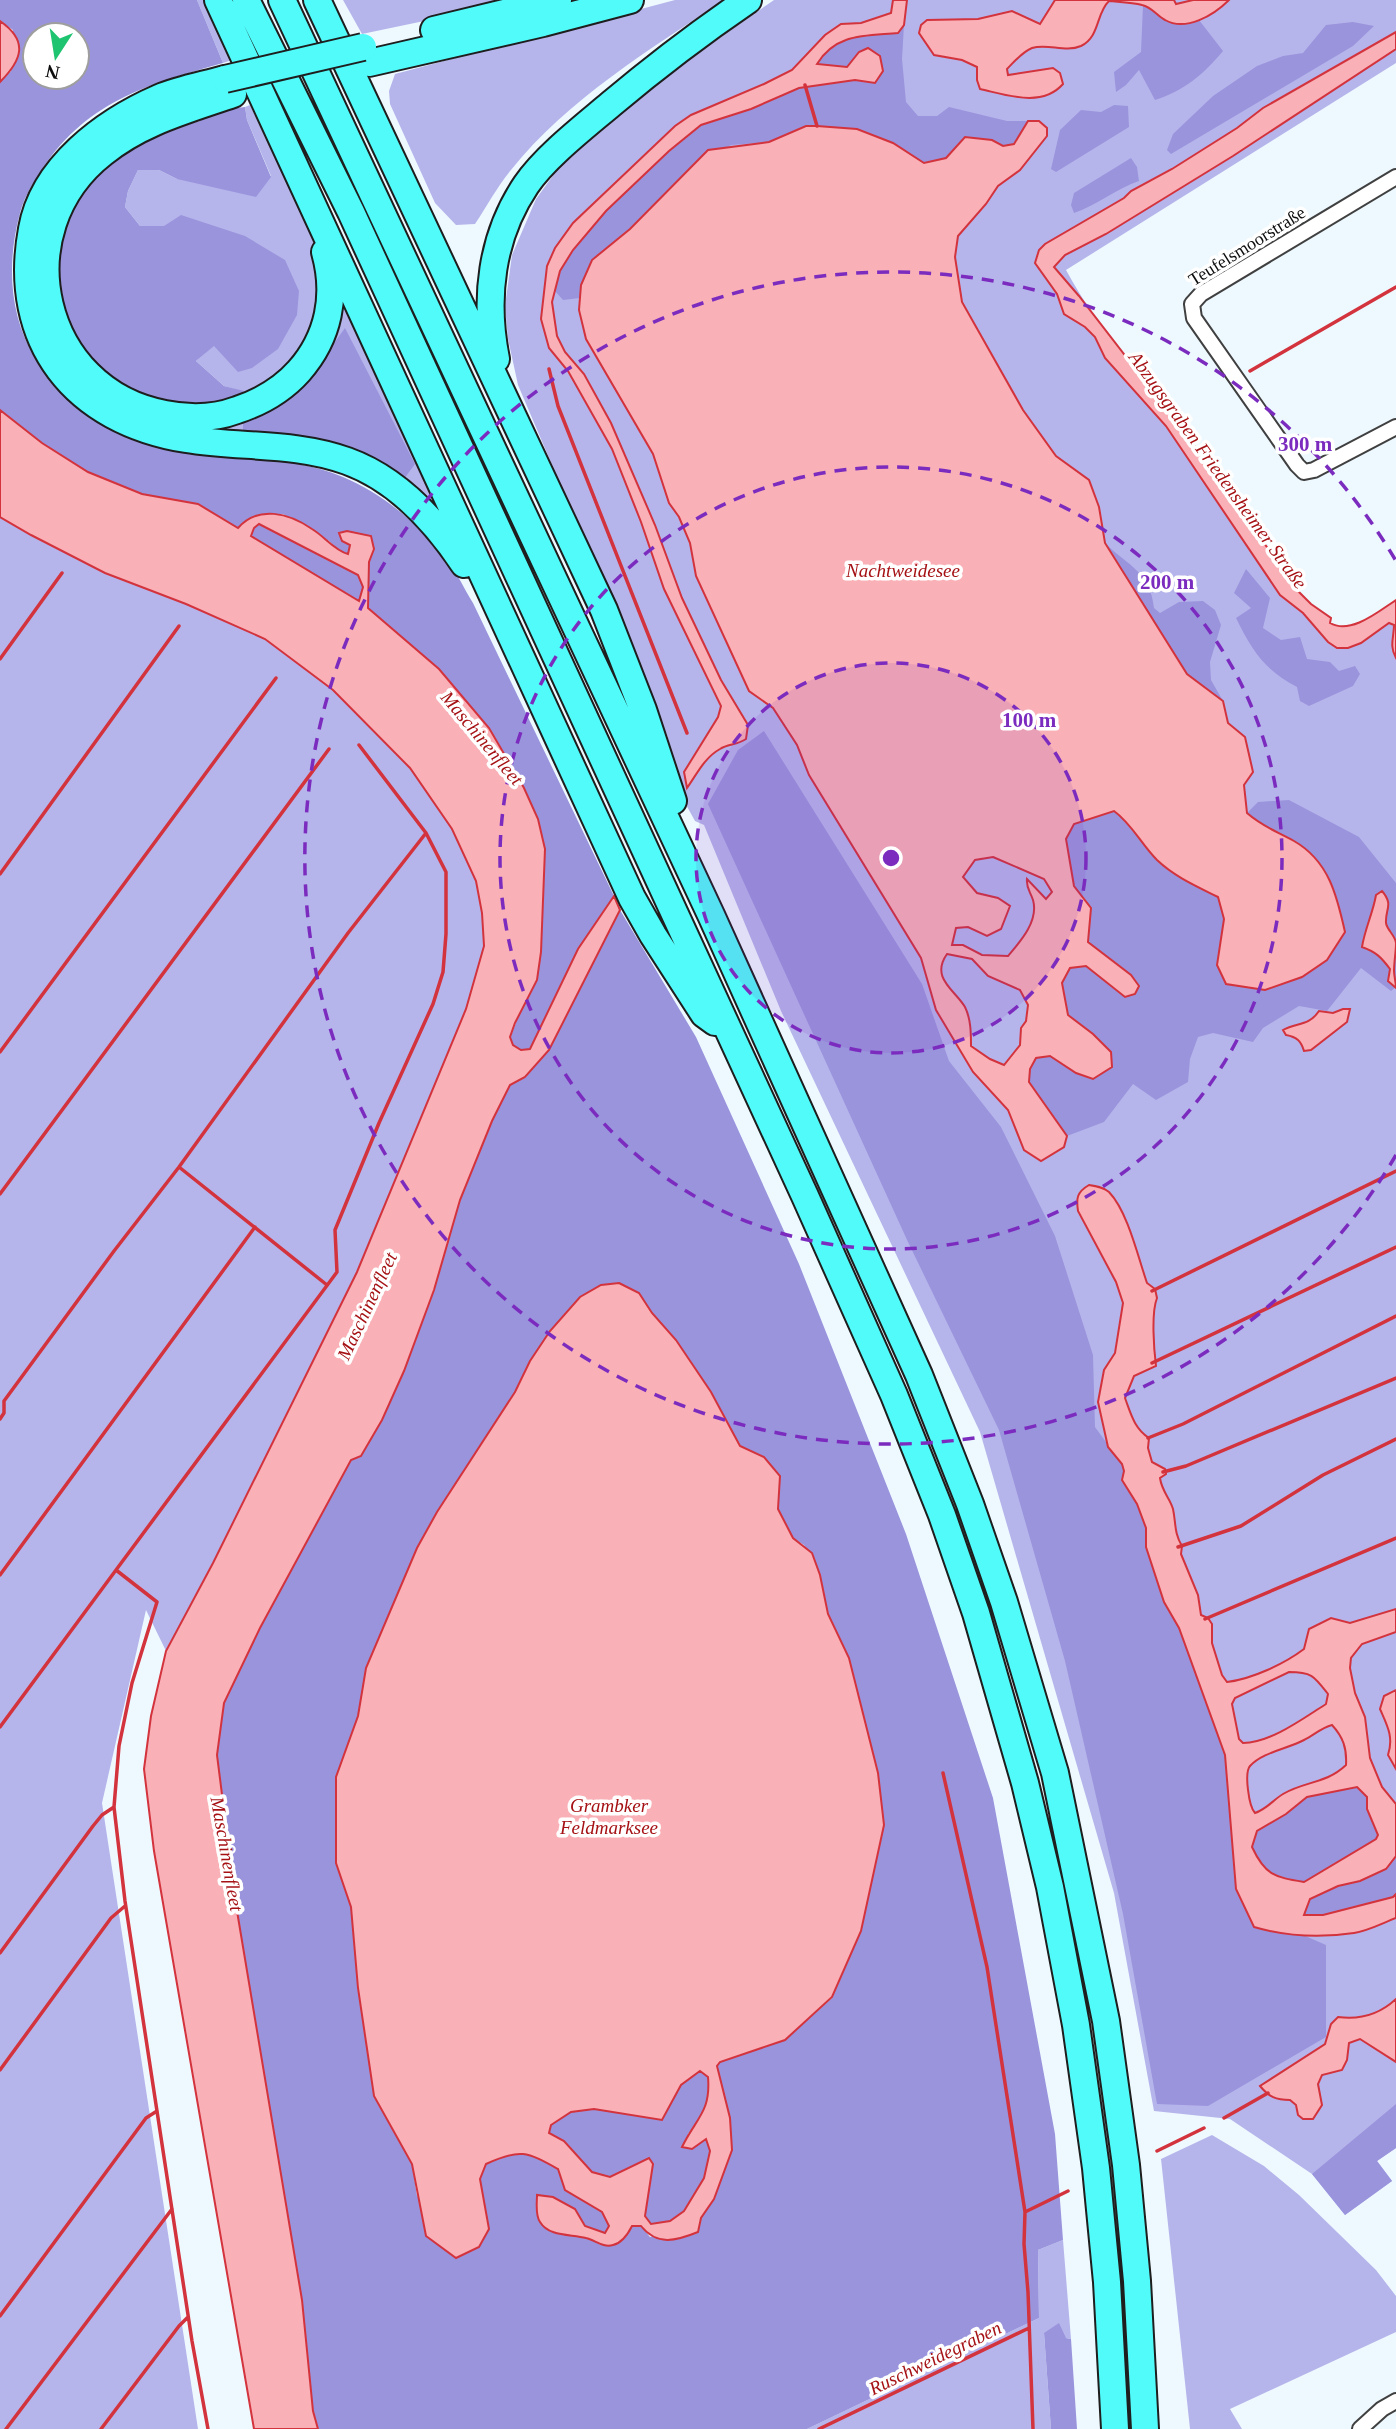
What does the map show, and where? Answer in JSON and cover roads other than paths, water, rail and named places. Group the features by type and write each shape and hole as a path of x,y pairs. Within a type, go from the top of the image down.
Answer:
{"highway":[{"path":"218,0 632,898 704,1014 730,1034"},
{"path":"246,0 351,212 730,1034 894,1395 942,1515 976,1612 1025,1783 1050,1887 1074,2013 1095,2155 1107,2282 1115,2429"},
{"path":"282,0 710,915 924,1388 970,1504 1004,1602 1055,1773 1098,1982 1125,2165 1137,2281 1144,2429"},
{"path":"317,0 604,610 700,869 710,915"},
{"path":"508,628 442,531 408,498 350,462 320,453 275,446 187,439 131,425 88,399 52,360 40,337 30,309 27,287 28,249 35,211 57,172 88,143 122,117 161,97 229,87 366,55 558,0"},
{"path":"366,55 543,23 630,0"},
{"path":"503,392 491,330 491,282 500,238 527,183 569,139 627,90 748,0"},
{"path":"229,87 129,134 101,154 78,176 67,192 50,232 44,263 45,290 51,316 85,373 124,402 147,411 186,418 220,416 256,403 290,381 312,356 325,330 331,300 329,265 309,197"}],"street":[{"name":"Teufelsmoorstraße","path":"1396,177 1200,294 1192,304 1194,318 1304,472 1314,470 1396,426"},
{"path":"1360,2429 1382,2409 1396,2402"}],"water":[{"path":"893,0 907,0 904,25 898,33 842,41 833,46 817,64 847,67 859,52 868,48 880,56 883,71 875,83 855,80 799,88 751,109 701,125 669,151 606,211 573,250 560,271 552,302 557,336 565,352 584,374 611,423 655,525 682,598 721,680 748,725 746,739 714,753 687,788 684,772 718,717 721,706 664,589 612,449 568,371 549,348 541,319 547,266 555,248 573,223 675,126 691,115 792,70 825,35 841,24 861,23 891,13"},
{"path":"1055,0 1174,0 1176,4 1193,0 1229,0 1208,16 1182,24 1165,20 1146,6 1109,1 1092,37 1081,46 1069,49 1032,48 1007,69 1008,75 1053,68 1060,73 1063,84 1045,96 1035,98 980,89 977,67 962,60 934,55 919,33 921,25 927,20 978,19 1012,11 1040,24"},
{"path":"0,21 15,36 19,51 13,66 0,82"},
{"path":"1396,32 1396,49 1233,156 1106,234 1065,255 1054,267 1202,455 1298,591 1331,618 1330,623 1338,626 1356,624 1396,600 1396,658 1392,645 1394,625 1389,623 1361,643 1348,648 1337,648 1328,642 1303,613 1280,595 1166,426 1105,358 1095,337 1064,314 1057,294 1035,263 1039,250 1045,244 1172,169 1237,128 1263,108"},
{"name":"Nachtweidesee","path":"1028,121 1039,121 1047,128 1047,136 1020,170 998,186 958,236 955,257 962,302 1023,410 1056,456 1089,480 1099,507 1105,543 1187,674 1223,701 1228,723 1245,737 1253,772 1244,785 1247,813 1306,849 1316,859 1330,880 1345,932 1327,960 1302,977 1265,990 1226,984 1217,965 1224,919 1218,897 1164,866 1114,811 1074,824 1066,839 1074,886 1091,908 1088,942 1131,975 1139,986 1135,994 1125,997 1086,966 1070,968 1062,983 1068,1015 1111,1052 1112,1067 1093,1079 1076,1073 1050,1056 1036,1058 1030,1069 1029,1082 1067,1136 1064,1147 1041,1161 1024,1150 1008,1110 973,1072 936,1010 921,958 809,775 797,745 773,708 749,691 696,576 690,543 679,517 669,503 653,454 586,339 579,310 581,285 592,260 630,229 708,150 769,142 806,126 857,129 893,143 924,163 946,158 965,137 992,140 1003,146 1014,144","holes":["993,857 1044,879 1052,892 1046,899 1027,879 1033,900 1033,916 1027,931 1008,956 982,955 963,945 952,945 956,928 968,927 987,936 1001,929 1010,906 998,898 977,893 963,877 975,860","947,954 972,959 988,976 1020,990 1028,1005 1026,1021 1021,1028 1020,1045 1004,1065 971,1046 967,1012 946,983 941,970"]},
{"name":"Maschinenfleet","path":"0,410 42,443 88,472 142,494 198,504 238,528 255,516 284,516 303,523 348,554 350,545 342,541 339,533 347,531 371,536 374,549 369,562 368,608 439,669 489,728 524,788 538,819 545,849 541,952 537,980 510,1037 513,1045 521,1050 530,1049 578,949 614,896 620,910 549,1050 525,1077 510,1085 492,1121 460,1200 434,1290 404,1371 382,1420 361,1456 351,1460 260,1628 224,1703 217,1755 236,1905 302,2300 313,2411 318,2429 254,2429 154,1851 144,1769 151,1716 166,1651 213,1563 357,1272 466,1009 484,946 482,913 476,881 452,829 410,768 333,690 265,639 186,604 105,573 0,517","holes":["259,524 358,575 363,587 359,601 251,536 254,528"]},
{"path":"1382,891 1388,904 1387,926 1396,943 1396,988 1388,981 1390,969 1384,961 1362,947 1376,895"},
{"path":"1350,1009 1347,1022 1311,1050 1304,1051 1298,1040 1286,1035 1283,1030 1306,1022 1319,1011 1333,1013"},
{"path":"1089,1185 1109,1192 1116,1201 1127,1223 1147,1283 1155,1289 1157,1298 1153,1332 1156,1366 1134,1376 1125,1398 1136,1425 1149,1438 1148,1448 1152,1462 1165,1469 1166,1474 1160,1478 1173,1509 1176,1532 1182,1546 1181,1554 1198,1595 1201,1615 1208,1618 1212,1624 1212,1643 1222,1675 1227,1682 1257,1674 1296,1655 1304,1649 1309,1629 1331,1618 1350,1623 1396,1609 1396,1632 1362,1644 1351,1658 1350,1668 1355,1693 1365,1717 1370,1758 1382,1787 1396,1804 1396,1856 1386,1869 1310,1899 1304,1915 1323,1915 1396,1894 1396,1918 1365,1931 1316,1936 1254,1927 1236,1889 1225,1755 1179,1628 1164,1602 1146,1547 1146,1528 1137,1504 1122,1480 1122,1464 1108,1447 1098,1402 1104,1370 1115,1353 1123,1303 1116,1282 1078,1211 1078,1196","holes":["1289,1672 1308,1674 1316,1679 1328,1694 1326,1704 1276,1734 1243,1743 1239,1739 1232,1704 1235,1698","1332,1725 1342,1738 1346,1765 1331,1776 1283,1794 1255,1813 1248,1790 1247,1775 1250,1766 1262,1757 1297,1743","1357,1787 1367,1797 1367,1809 1378,1835 1376,1839 1304,1882 1278,1876 1266,1869 1252,1847 1257,1831 1286,1814 1307,1797"]},
{"name":"Grambker Feldmarksee","path":"619,1283 639,1293 652,1313 676,1340 711,1392 740,1446 764,1457 780,1476 778,1509 793,1538 812,1553 820,1575 828,1614 849,1658 878,1773 884,1825 861,1931 832,1997 785,2040 720,2062 717,2066 730,2118 732,2150 714,2199 701,2218 698,2232 667,2240 654,2237 641,2226 632,2226 622,2240 609,2246 549,2230 538,2219 537,2195 553,2197 575,2209 585,2226 605,2233 609,2226 602,2212 565,2190 558,2169 531,2156 516,2154 486,2164 480,2179 489,2229 479,2247 456,2258 426,2236 412,2164 374,2096 358,1988 351,1907 336,1863 336,1777 358,1716 366,1668 417,1548 550,1331 580,1297 601,1285","holes":["700,2071 708,2077 705,2107 682,2147 692,2149 706,2139 710,2151 704,2178 684,2211 670,2221 651,2224 645,2216 653,2164 649,2158 610,2177 592,2172 564,2141 549,2133 551,2125 571,2112 594,2109 662,2120 681,2085"]},
{"path":"1396,1690 1396,1769 1388,1755 1390,1737 1380,1709 1384,1696"},
{"path":"1396,1999 1396,2062 1360,2039 1349,2043 1347,2060 1342,2070 1322,2075 1318,2084 1322,2105 1313,2119 1303,2119 1298,2115 1296,2105 1290,2100 1273,2097 1260,2086 1325,2044 1331,2024 1338,2017 1369,2015"}],"waterway":[{"path":"805,85 817,126"},
{"path":"1250,371 1396,287"},
{"path":"549,369 558,406 687,733"},
{"path":"0,659 62,573"},
{"path":"0,874 179,626"},
{"path":"0,1052 276,678"},
{"path":"208,2429 192,2341 125,1901 114,1807 119,1746 132,1683 157,1602 116,1570 337,1272 335,1230 379,1123 433,1004 443,972 446,872 426,833 359,745"},
{"path":"0,1194 329,749"},
{"path":"0,1419 4,1413 4,1401 179,1167 348,933 426,833"},
{"path":"179,1167 327,1285"},
{"path":"1152,1291 1396,1171"},
{"path":"0,1575 255,1227"},
{"path":"1152,1363 1396,1247"},
{"path":"1148,1438 1183,1424 1396,1316"},
{"path":"1163,1472 1186,1466 1396,1378"},
{"path":"1178,1547 1241,1526 1323,1475 1396,1439"},
{"path":"1205,1619 1396,1538"},
{"path":"0,1727 116,1570"},
{"path":"943,1773 987,1967 1025,2212"},
{"path":"0,1953 93,1826 102,1815 114,1807"},
{"path":"0,2070 111,1918 125,1906"},
{"name":"Ruschweidegraben","path":"1224,2118 1268,2093"},
{"path":"0,2316 146,2118 157,2111"},
{"name":"Ruschweidegraben","path":"1157,2151 1204,2128"},
{"name":"Ruschweidegraben","path":"1033,2429 1024,2244 1025,2212 1068,2191"},
{"path":"6,2429 172,2209"},
{"path":"101,2429 188,2317"},
{"name":"Ruschweidegraben","path":"819,2429 1029,2328"}],"water label":[{"name":"Abzugsgraben Friedensheimer Straße","path":"1218,470"}]}
